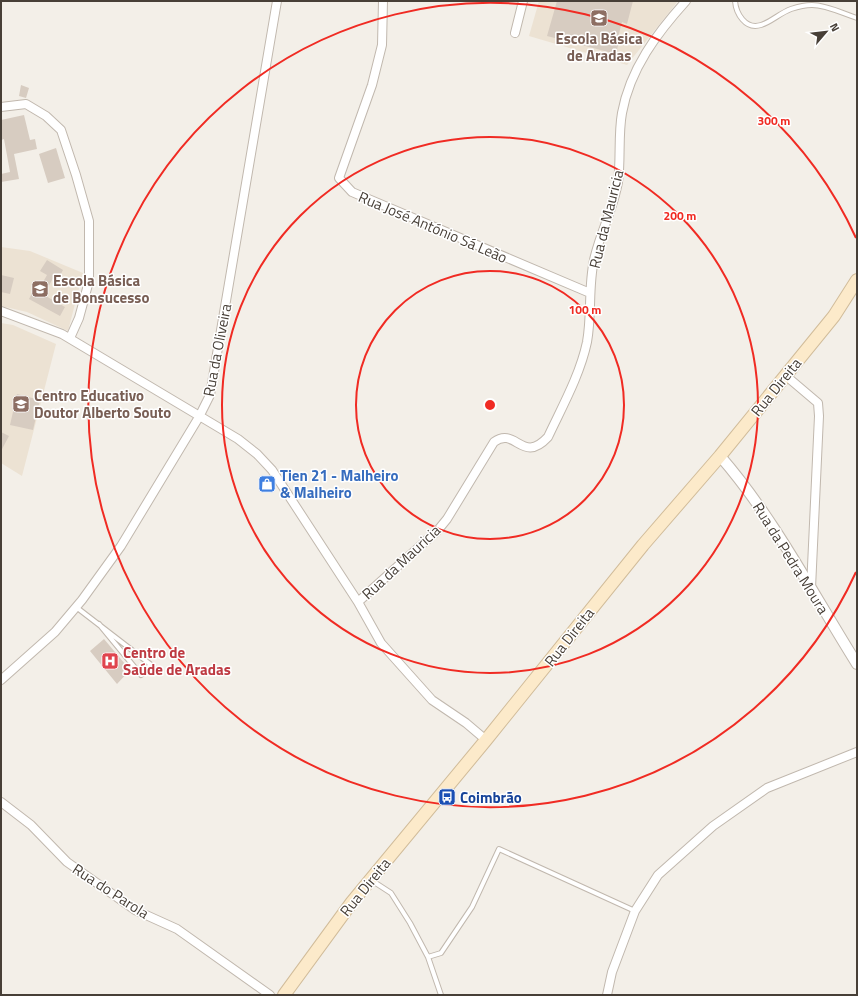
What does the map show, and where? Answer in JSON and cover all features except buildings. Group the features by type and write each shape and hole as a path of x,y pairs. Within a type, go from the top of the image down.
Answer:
{"main road":[{"name":"Rua Direita","path":"284,995 352,902 486,740 642,545 720,456 834,316 857,280"}],"street":[{"name":"Rua da Oliveira","path":"1,680 55,632 121,546 199,417 210,395 277,1"},
{"name":"Rua José António Sá Leão","path":"383,1 382,45 372,85 339,178 352,192 590,293"},
{"path":"515,33 523,1"},
{"name":"Rua da Mauricia","path":"358,602 438,530 447,519 494,442 500,438 506,437 523,447 533,448 540,446 548,437 583,356 587,341 593,261 611,212 617,183 621,155 622,114 626,99 638,67 651,43 686,1"},
{"path":"1,107 26,104 46,116 61,130 90,221 89,281 79,318 70,338"},
{"path":"1,311 70,338 238,440 257,454 272,470 358,602 381,643 432,700 466,723 486,740"},
{"path":"785,375 818,403 819,416 810,588"},
{"name":"Rua da Pedra Moura","path":"720,456 742,481 857,663"},
{"path":"607,995 612,972 635,911 658,875 719,822 767,788 857,752"},
{"name":"Rua do Parola","path":"1,802 31,825 67,862 135,910 177,929 270,995"}],"lane":[{"path":"735,1 739,16 752,25 760,25 791,9 814,5 857,18"},
{"path":"76,606 99,624 150,664 148,671 141,675 99,624"},
{"path":"428,957 441,953 472,908 499,849 635,911"},
{"path":"370,880 391,893 428,957 441,995"}],"shaded area":[{"name":"Escola Básica de Aradas","path":"539,1 678,1 627,65 529,36"},
{"name":"Escola Básica de Bonsucesso","path":"1,247 30,251 83,273 68,331 27,312 1,306"},
{"name":"Centro Educativo Doutor Alberto Souto","path":"1,323 13,325 56,344 22,476 1,463"}],"place":[{"name":"Escola Básica de Aradas","path":"599,18"},
{"name":"Escola Básica de Bonsucesso","path":"40,289"},
{"name":"Centro Educativo Doutor Alberto Souto","path":"21,404"},
{"name":"Tien 21 - Malheiro & Malheiro","path":"267,484"},
{"name":"Centro de Saúde de Aradas","path":"110,661"},
{"name":"Coimbrão","path":"447,797"}]}
